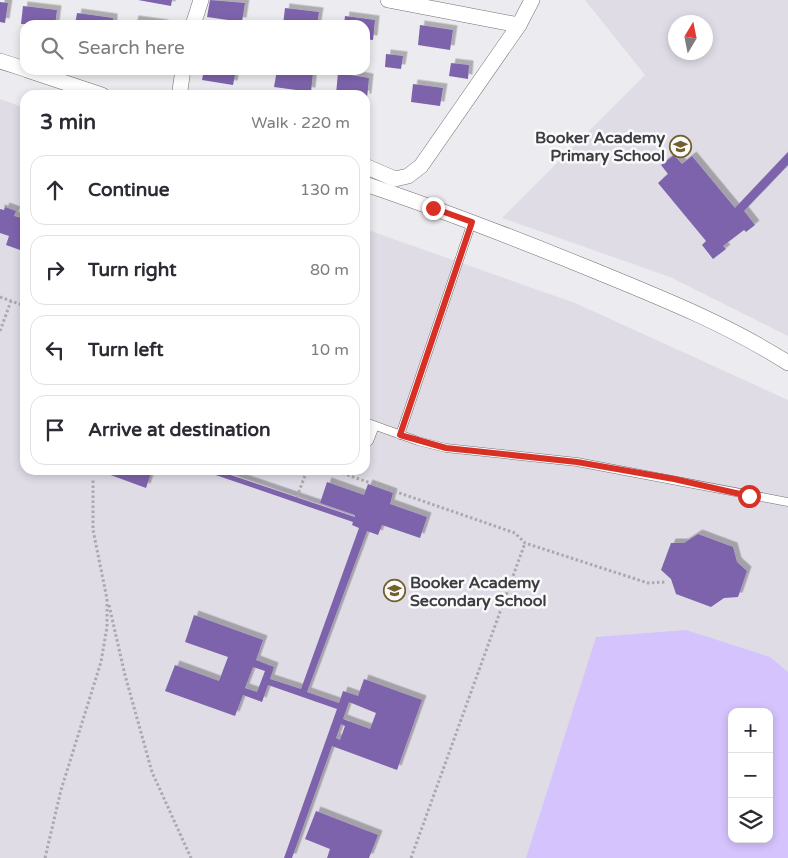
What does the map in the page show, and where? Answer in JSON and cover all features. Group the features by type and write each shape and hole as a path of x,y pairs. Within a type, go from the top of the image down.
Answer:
{"street":[{"path":"195,20 201,0"},
{"path":"388,0 519,25"},
{"path":"370,168 395,179 408,176 422,166 519,25 532,0"},
{"path":"0,61 20,68"},
{"path":"41,75 87,90"},
{"path":"180,90 182,75"},
{"path":"370,186 472,222 636,287 714,322 788,363"}],"lane":[{"path":"400,435 472,222"},
{"path":"370,424 446,448 577,462 788,502"},
{"path":"370,438 375,426"}],"path":[{"path":"0,296 20,304"},
{"path":"0,331 11,301"},
{"path":"297,498 305,475"},
{"path":"347,475 515,533 525,543 648,583 666,582"},
{"path":"93,480 93,530 125,674 152,772 190,858"},
{"path":"410,858 525,543"},
{"path":"46,858 62,790 101,662 107,627 107,599"}],"shaded area":[{"name":"Booker Academy Primary School","path":"585,0 788,0 788,336 670,277 502,218 645,75"},
{"name":"Booker Academy Secondary School","path":"0,99 20,106 20,475 370,475 370,231 575,303 788,400 788,858 0,858"},
{"path":"686,630 770,657 788,672 788,858 526,858 596,637"}],"building":[{"path":"138,0 172,0 171,6"},
{"path":"210,0 245,3 242,20 207,17"},
{"path":"0,2 8,3 5,23 0,22"},
{"path":"23,6 57,10 56,20 21,20"},
{"path":"285,8 319,12 318,20 284,20"},
{"path":"77,13 113,18 113,20 76,20"},
{"path":"345,16 375,20 373,40 370,40 370,20 345,20"},
{"path":"420,25 453,30 450,50 418,45"},
{"path":"386,54 403,56 401,69 385,67"},
{"path":"451,63 469,65 468,79 449,76"},
{"path":"203,75 235,75 233,85 202,80"},
{"path":"276,75 313,75 311,90 274,87"},
{"path":"338,75 369,78 368,90 336,90"},
{"path":"413,84 443,88 440,106 411,102"},
{"path":"788,152 788,165 744,211 755,225 746,232 744,230 723,246 726,249 713,259 702,245 706,241 658,183 668,174 661,165 674,155 682,164 692,156 735,208"},
{"path":"5,207 16,211 14,216 20,218 20,250 6,245 9,236 0,233 0,209 4,210"},
{"path":"111,475 150,475 146,488"},
{"path":"216,475 231,475 355,517 355,515 320,503 327,482 364,495 368,484 393,493 390,504 427,517 420,538 382,525 378,535 367,531 307,692 339,703 343,691 358,696 364,679 422,700 397,770 332,746 292,858 284,858 337,709 268,685 262,702 243,695 235,716 165,691 175,665 219,681 228,657 185,642 194,615 263,640 256,660 274,667 270,679 301,689 359,528 352,525 353,522","holes":["253,667 265,671 257,692 245,688","349,702 376,713 370,729 343,719","341,724 345,726 340,740 336,738"]},
{"path":"698,534 733,547 737,562 747,571 738,597 724,598 711,607 676,594 671,579 661,570 671,543 684,543"},
{"path":"316,811 378,835 369,858 327,858 330,849 305,839"}],"place":[{"name":"Booker Academy Primary School","path":"681,146"},
{"name":"Booker Academy Secondary School","path":"394,591"}],"route":[{"path":"433,208 472,222 400,435 446,448 577,462 674,479 749,496"}]}
